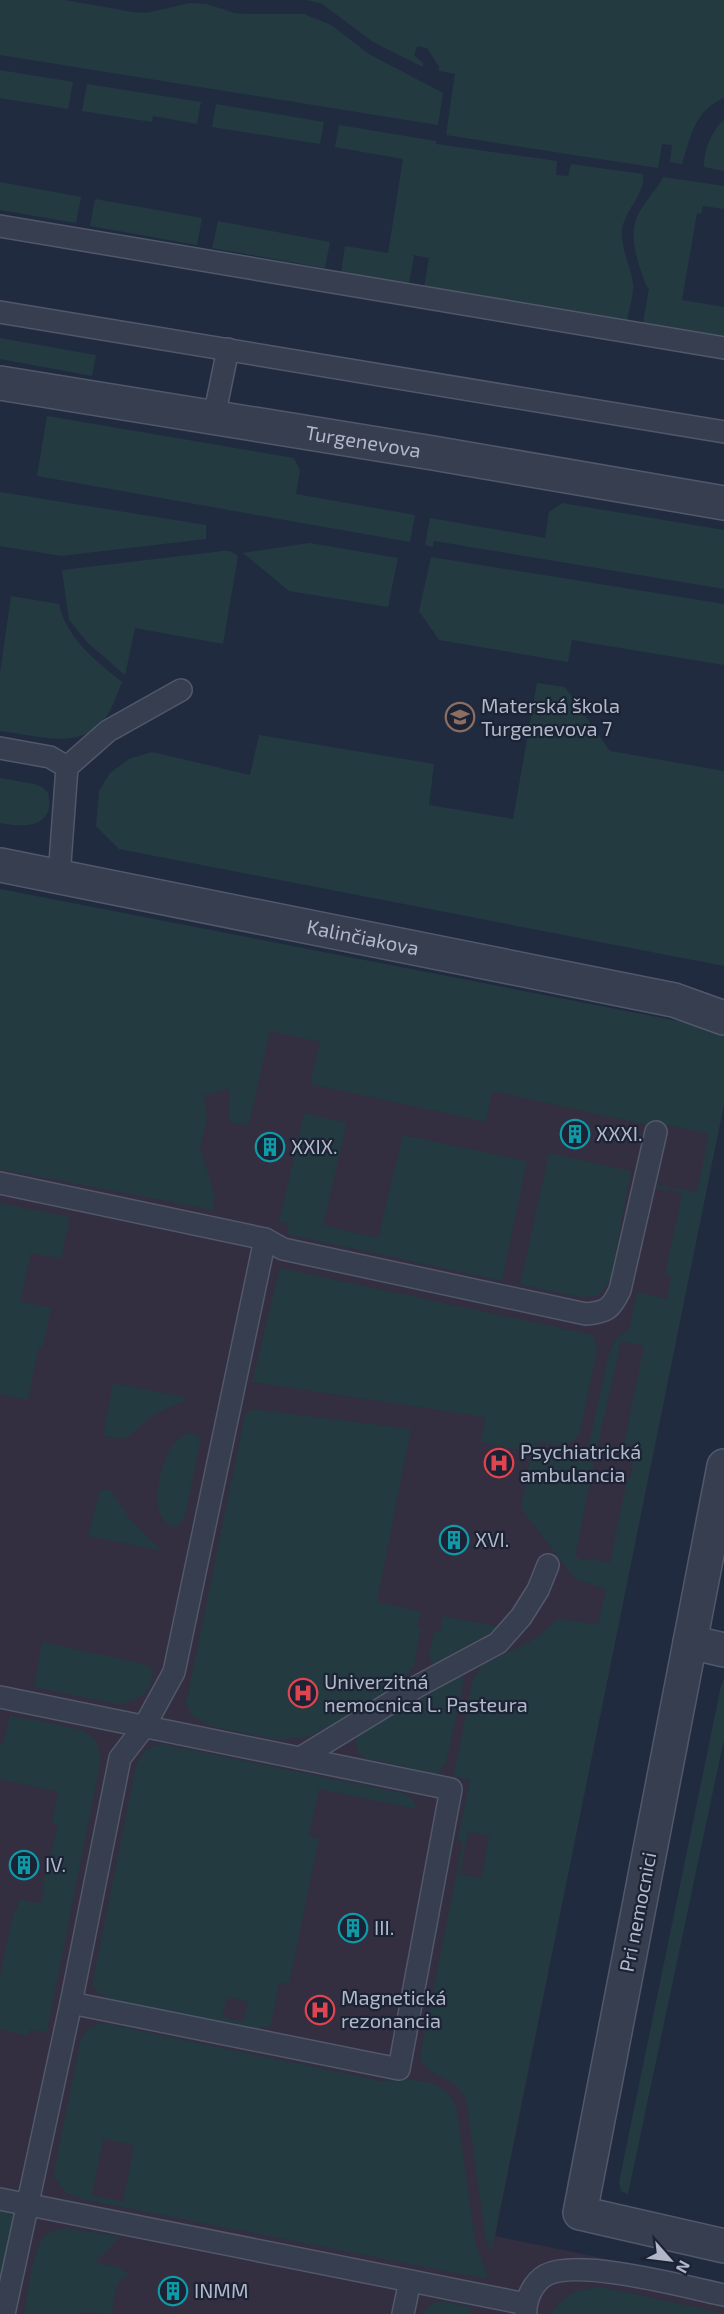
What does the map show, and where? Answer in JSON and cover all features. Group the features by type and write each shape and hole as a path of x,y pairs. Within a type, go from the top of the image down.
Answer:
{"street":[{"name":"Turgenevova","path":"0,383 724,503"},
{"name":"Kalinčiakova","path":"0,866 674,1000 724,1018"},
{"name":"Pri nemocnici","path":"724,1466 579,2213 724,2246"},
{"path":"690,1642 724,1650"}],"lane":[{"path":"0,226 724,348"},
{"path":"0,312 724,432"},
{"path":"214,417 228,349"},
{"path":"59,877 67,767 108,731 181,690"},
{"path":"0,748 50,757 67,767"},
{"path":"0,1183 265,1239 284,1249 586,1314 602,1313 614,1304 620,1290 656,1131"},
{"path":"4,2314 71,2003 120,1758 144,1727 174,1672 265,1239"},
{"path":"300,1758 418,1686 498,1643 521,1617 538,1590 548,1565"},
{"path":"0,1697 451,1789 399,2069 71,2003"},
{"path":"0,2199 410,2281 526,2309 536,2284 546,2275 559,2271 602,2271 724,2295"},
{"path":"403,2314 410,2281"}],"shaded area":[{"path":"0,0 65,0 146,13 190,3 207,4 234,13 304,14 331,25 369,54 443,93 438,125 0,55"},
{"path":"307,0 724,0 724,98 714,103 700,117 691,134 682,164 670,162 672,145 662,144 658,168 446,135 455,74 439,71 439,67 427,48 417,46 414,55 423,63 423,67 373,42 322,4"},
{"path":"0,70 73,82 68,109 0,98"},
{"path":"87,84 201,102 197,124 153,116 152,122 82,111"},
{"path":"216,104 324,122 320,144 212,127"},
{"path":"724,119 724,171 704,167 709,141"},
{"path":"339,125 436,141 436,144 557,161 556,175 568,176 571,164 643,174 641,188 622,229 633,284 627,320 424,287 429,258 414,255 409,284 341,272 345,246 388,253 403,159 335,147"},
{"path":"663,177 724,186 724,209 703,206 701,214 697,213 682,300 724,307 724,337 643,323 649,288 638,262 634,243 635,225 637,217"},
{"path":"0,182 81,197 76,223 0,210"},
{"path":"95,199 202,218 197,245 90,226"},
{"path":"218,221 330,242 325,268 212,248"},
{"path":"0,338 96,355 92,376 0,359"},
{"path":"47,416 294,458 300,470 296,494 415,515 410,542 37,476"},
{"path":"0,492 206,525 206,539 61,556 0,546"},
{"path":"562,503 724,530 724,589 434,541 433,547 425,545 430,518 545,538 549,512"},
{"path":"310,543 398,558 388,607 289,591 243,553"},
{"path":"230,551 238,556 223,644 135,628 125,675 88,643 69,620 62,570"},
{"path":"431,557 724,604 724,665 572,640 568,662 439,640 419,611"},
{"path":"11,596 59,604 68,628 83,648 122,682 106,717 96,728 85,735 58,739 0,731 0,673"},
{"path":"537,683 565,687 610,751 724,771 724,966 119,849 96,826 99,791 110,773 129,759 152,752 250,775 259,735 434,764 429,805 513,819"},
{"path":"0,778 42,787 48,793 49,798 46,815 36,823 29,825 0,823"},
{"path":"0,889 724,1030 724,1104 491,2254 485,2235 466,2099 454,2084 428,2069 420,2055 463,1842 457,1841 470,1780 456,1777 454,1773 473,1679 481,1666 538,1637 557,1619 598,1624 606,1589 575,1579 521,1508 531,1453 481,1442 485,1417 252,1382 280,1268 593,1335 597,1346 596,1356 579,1435 570,1443 556,1445 539,1442 536,1448 594,1463 575,1556 579,1557 579,1561 582,1562 583,1558 610,1563 636,1446 624,1443 644,1346 621,1341 597,1449 588,1448 609,1353 616,1338 629,1329 637,1292 667,1299 671,1276 665,1274 682,1194 669,1188 668,1191 658,1189 653,1184 697,1192 709,1134 667,1125 665,1129 492,1091 486,1122 310,1084 320,1042 270,1031 249,1125 229,1122 229,1089 204,1095 207,1120 200,1148 215,1195 213,1210 0,1169","holes":["468,1832 489,1835 482,1878 460,1874"]},
{"name":"Univerzitná nemocnica L. Pasteura","path":"0,925 724,1104 495,2236 724,2283 724,2314 0,2314"},
{"path":"304,1113 347,1123 323,1225 378,1238 403,1135 527,1161 502,1281 287,1234 289,1224 279,1222"},
{"path":"549,1153 631,1171 611,1277 597,1296 581,1297 520,1285"},
{"path":"0,1203 70,1217 61,1259 31,1253 20,1301 51,1308 43,1347 39,1347 28,1400 0,1394"},
{"path":"113,1383 189,1398 152,1416 125,1439 103,1436"},
{"path":"252,1409 411,1429 377,1602 421,1612 417,1626 421,1628 414,1666 401,1682 334,1724 310,1736 278,1740 210,1726 191,1715 186,1703 245,1414"},
{"path":"190,1432 199,1436 200,1443 185,1517 178,1527 167,1524 161,1516 158,1492 167,1454 182,1436"},
{"path":"110,1489 129,1518 162,1551 88,1536 99,1493"},
{"path":"443,1616 500,1627 435,1664 431,1662 429,1655 434,1631 440,1631"},
{"path":"42,1642 144,1664 153,1670 151,1684 145,1694 121,1705 34,1687"},
{"path":"461,1675 464,1679 446,1763 438,1774 365,1758 358,1753 355,1741 360,1734"},
{"path":"724,1678 724,1739 628,2194 621,2191 619,2182"},
{"path":"10,1715 83,1730 96,1742 101,1759 47,2032 30,2030 28,2036 0,2029 0,1976 14,1909 17,1909 19,1900 41,1903 44,1889 42,1889 58,1825 52,1823 58,1792 0,1779 0,1744 3,1745"},
{"path":"162,1744 406,1794 415,1804 416,1809 319,1789 309,1836 319,1839 289,1984 279,1983 271,2026 249,2030 111,1999 97,1992 92,1986 136,1766 146,1750","holes":["227,1997 248,2002 243,2022 222,2017"]},
{"path":"98,2024 107,2024 381,2081 426,2082 445,2090 457,2109 475,2242 487,2273 486,2279 81,2199 66,2193 54,2177 55,2166 81,2038 89,2028","holes":["103,2139 134,2145 123,2202 92,2195"]},
{"path":"0,2199 26,2205 0,2314"},
{"path":"67,2228 120,2237 95,2262 118,2267 131,2275 125,2276 118,2284 112,2314 82,2312 78,2314 24,2314 34,2262 41,2243 50,2232"},
{"path":"601,2287 724,2314 551,2314 561,2301 573,2293"},
{"path":"437,2302 471,2307 470,2314 421,2314"}],"place":[{"name":"Materská škola Turgenevova 7","path":"460,717"},
{"name":"XXXI.","path":"575,1134"},
{"name":"XXIX.","path":"270,1147"},
{"name":"Psychiatrická ambulancia","path":"499,1463"},
{"name":"XVI.","path":"454,1540"},
{"name":"Univerzitná nemocnica L. Pasteura","path":"303,1693"},
{"name":"IV.","path":"24,1865"},
{"name":"III.","path":"353,1928"},
{"name":"Magnetická rezonancia","path":"320,2010"},
{"name":"INMM","path":"173,2291"}]}
